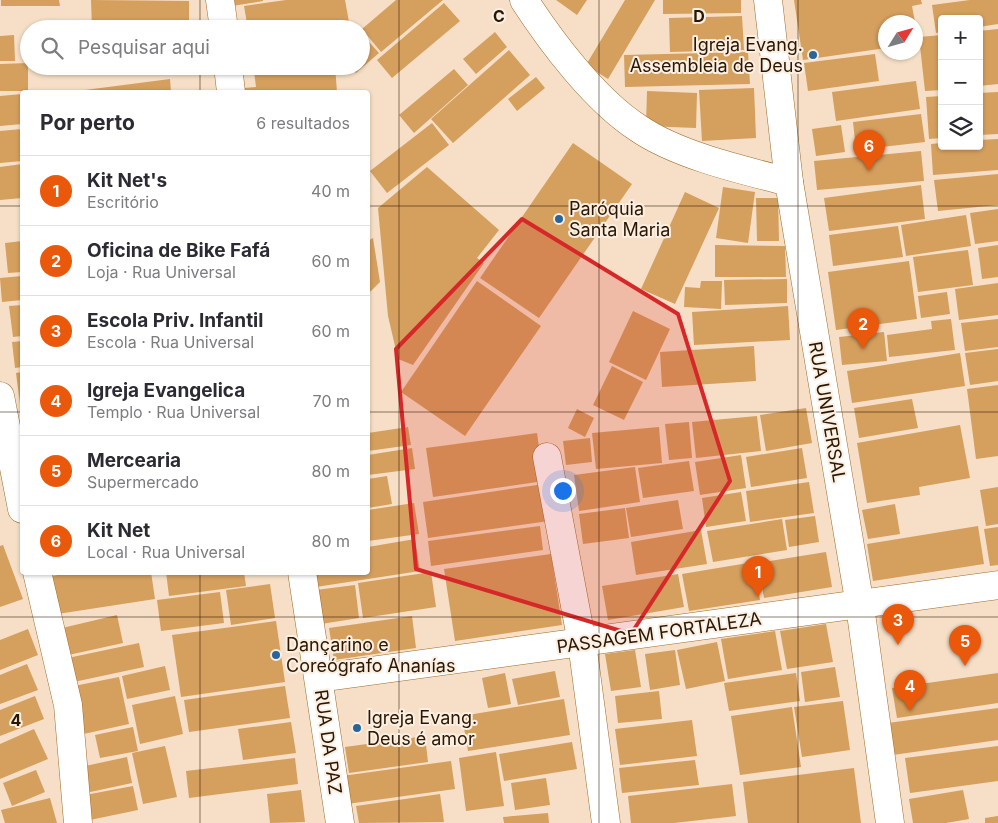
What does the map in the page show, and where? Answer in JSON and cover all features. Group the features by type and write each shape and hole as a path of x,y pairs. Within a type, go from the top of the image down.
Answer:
{"street":[{"path":"220,0 223,20"},
{"path":"524,0 573,66 611,107 638,129 672,146 735,168 789,182"},
{"name":"RUA UNIVERSAL","path":"768,0 789,182 860,606 890,823"},
{"path":"229,75 232,90"},
{"path":"0,396 6,469 20,504"},
{"path":"547,457 582,643 606,823"},
{"path":"38,575 68,705 78,823"},
{"name":"RUA DA PAZ","path":"302,575 340,823"},
{"name":"PASSAGEM FORTALEZA","path":"319,678 860,606 998,585"}],"highlighted area":[{"path":"522,219 678,314 730,481 631,634 416,569 396,349"}],"building":[{"path":"1,0 59,0 60,6 1,6"},
{"path":"91,0 189,1 189,20 92,20"},
{"path":"231,0 263,0 263,1 232,6"},
{"path":"286,0 345,0 349,20 246,20 244,6"},
{"path":"396,0 443,0 381,52 370,39 370,22"},
{"path":"556,0 587,0 577,15"},
{"path":"625,0 655,0 608,79 586,65"},
{"path":"663,0 741,0 741,13 663,14"},
{"path":"794,0 921,0 922,4 912,6 914,15 878,15 878,49 803,60"},
{"path":"970,0 998,0 998,24 983,26 983,15 938,15 938,33 936,33 932,5"},
{"path":"444,3 460,21 392,78 377,60"},
{"path":"742,16 744,50 670,52 669,18"},
{"path":"998,29 998,84 983,86 983,31"},
{"path":"495,32 507,47 476,74 463,59"},
{"path":"14,35 15,61 0,61 0,36"},
{"path":"938,35 938,90 925,91 922,60 923,37"},
{"path":"370,43 379,53 370,61"},
{"path":"509,50 530,75 453,143 431,119"},
{"path":"748,52 750,84 625,87 624,55"},
{"path":"875,54 879,81 808,91 804,63"},
{"path":"20,63 20,75 28,75 28,90 0,91 0,64"},
{"path":"454,69 468,85 414,133 399,115"},
{"path":"254,75 336,75 337,90 244,90 244,88 256,87"},
{"path":"536,77 545,88 517,111 508,99"},
{"path":"170,79 171,90 85,90"},
{"path":"916,81 920,109 836,121 832,92"},
{"path":"754,88 756,138 702,141 699,90"},
{"path":"647,91 697,93 696,128 646,126"},
{"path":"998,92 998,134 983,135 983,93"},
{"path":"20,94 20,124 0,126 0,96"},
{"path":"938,96 938,138 929,139 926,97"},
{"path":"921,114 925,142 856,150 853,122"},
{"path":"432,123 449,145 387,193 370,171"},
{"path":"841,125 845,152 816,156 812,129"},
{"path":"20,129 20,161 0,163 0,131"},
{"path":"998,139 998,170 933,175 931,144 938,143 938,150 983,150 983,140"},
{"path":"573,143 632,184 539,318 480,278"},
{"path":"921,151 924,181 817,190 814,161"},
{"path":"20,164 20,198 0,200 0,167"},
{"path":"427,167 499,230 477,258 484,263 413,365 398,359 388,316 378,208"},
{"path":"998,174 998,205 938,211 934,180"},
{"path":"921,185 925,219 829,231 824,198"},
{"path":"723,187 755,192 748,243 716,238"},
{"path":"685,192 719,208 675,304 641,289"},
{"path":"756,198 778,198 779,241 757,241"},
{"path":"998,209 998,241 975,244 970,213"},
{"path":"966,215 971,246 906,256 901,225"},
{"path":"898,226 903,257 833,266 829,235"},
{"path":"373,238 380,282 370,292 370,240"},
{"path":"20,241 20,272 8,273 5,243"},
{"path":"715,245 785,246 786,277 715,277"},
{"path":"998,245 998,277 982,279 978,248"},
{"path":"968,250 973,285 918,292 913,257"},
{"path":"909,261 917,319 836,330 828,272"},
{"path":"20,276 20,300 2,302 0,278"},
{"path":"787,279 787,303 725,305 724,280"},
{"path":"477,281 541,326 465,436 401,392"},
{"path":"701,281 722,281 721,309 684,307 685,287 700,288"},
{"path":"998,283 998,315 959,320 955,289"},
{"path":"947,292 950,314 921,318 918,296"},
{"path":"20,305 20,336 13,337 9,306"},
{"path":"788,306 790,340 694,345 692,312"},
{"path":"633,311 670,329 646,380 609,362"},
{"path":"951,319 955,350 889,357 887,335 932,329 931,321"},
{"path":"998,319 998,347 965,351 961,323"},
{"path":"884,332 887,361 842,365 839,337"},
{"path":"20,341 20,367 15,368 12,342"},
{"path":"754,346 756,381 662,387 660,352"},
{"path":"998,349 998,381 970,385 965,353"},
{"path":"960,353 965,386 852,403 847,371"},
{"path":"612,366 643,382 624,420 593,405"},
{"path":"20,372 20,404 16,373"},
{"path":"998,385 998,456 976,459 967,389"},
{"path":"912,399 918,428 859,438 854,408"},
{"path":"806,408 812,443 766,451 760,415"},
{"path":"577,409 594,418 585,437 568,428"},
{"path":"757,416 761,451 696,458 692,422"},
{"path":"689,422 692,458 669,460 665,424"},
{"path":"960,425 970,478 919,487 920,495 867,503 857,443"},
{"path":"408,427 411,445 370,451 370,433"},
{"path":"659,427 662,463 596,469 592,433"},
{"path":"537,433 544,481 433,497 426,448"},
{"path":"590,438 592,462 566,465 563,441"},
{"path":"412,448 415,469 370,475 370,455"},
{"path":"802,448 807,478 751,487 746,457"},
{"path":"741,455 746,488 700,495 695,462"},
{"path":"689,461 694,491 643,498 638,468"},
{"path":"635,467 640,502 579,511 574,475"},
{"path":"387,476 392,504 370,508 370,479"},
{"path":"809,482 814,513 750,522 746,491"},
{"path":"544,484 549,521 428,538 423,502"},
{"path":"998,487 998,524 986,526 980,490"},
{"path":"741,492 746,521 706,527 702,498"},
{"path":"678,500 683,529 631,537 626,508"},
{"path":"414,503 419,534 370,541 370,510"},
{"path":"895,504 900,534 868,539 862,510"},
{"path":"625,508 629,538 583,544 579,514"},
{"path":"815,516 819,542 789,547 785,520"},
{"path":"782,519 787,550 713,562 707,531"},
{"path":"540,526 543,550 431,566 428,541"},
{"path":"978,526 984,564 873,581 867,544"},
{"path":"998,527 998,565 990,566 984,529"},
{"path":"701,530 707,564 636,575 631,542"},
{"path":"415,539 420,571 316,587 314,575 370,575 370,547"},
{"path":"3,545 23,599 0,607 0,546"},
{"path":"826,552 832,587 764,598 758,563"},
{"path":"551,554 562,625 455,641 444,569"},
{"path":"754,562 760,600 689,611 682,574"},
{"path":"431,572 436,607 363,618 358,583"},
{"path":"678,574 684,607 608,620 602,586"},
{"path":"58,575 151,575 155,599 51,615 45,577"},
{"path":"166,575 244,575 246,586 169,596"},
{"path":"270,584 275,618 231,625 226,590"},
{"path":"355,585 359,618 321,624 316,590"},
{"path":"220,592 224,623 161,631 157,600"},
{"path":"117,615 123,643 64,656 58,629"},
{"path":"412,616 416,648 334,660 329,628"},
{"path":"276,621 285,682 181,697 172,635"},
{"path":"826,624 833,662 787,669 780,631"},
{"path":"28,629 38,655 0,670 0,640"},
{"path":"775,631 782,670 728,679 721,639"},
{"path":"717,642 725,681 686,689 677,650"},
{"path":"139,643 144,667 69,683 63,659"},
{"path":"635,650 641,687 611,691 605,654"},
{"path":"675,650 680,685 650,690 645,654"},
{"path":"27,664 38,690 0,704 0,675"},
{"path":"165,666 170,690 127,699 122,676"},
{"path":"835,667 840,697 805,702 801,672"},
{"path":"555,671 560,697 518,705 512,679"},
{"path":"505,673 511,704 488,708 482,678"},
{"path":"796,673 800,701 729,711 724,683"},
{"path":"998,673 998,703 897,718 892,688"},
{"path":"119,677 129,724 79,735 69,687"},
{"path":"285,686 290,718 189,732 184,700"},
{"path":"659,691 662,719 618,723 615,696"},
{"path":"35,696 44,719 0,736 0,710"},
{"path":"175,696 183,734 140,744 132,705"},
{"path":"564,699 570,735 468,751 462,716"},
{"path":"843,701 850,750 802,757 794,707"},
{"path":"792,707 801,767 740,775 731,716"},
{"path":"998,708 998,740 893,755 888,723"},
{"path":"692,720 697,756 620,765 615,729"},
{"path":"291,722 296,753 243,760 238,729"},
{"path":"133,727 138,751 100,758 95,735"},
{"path":"34,729 48,759 0,779 0,744"},
{"path":"425,736 428,762 349,773 345,747"},
{"path":"572,742 577,769 504,781 499,754"},
{"path":"165,746 177,797 143,804 132,753"},
{"path":"998,746 998,781 910,793 905,758"},
{"path":"496,752 504,806 466,811 459,758"},
{"path":"127,757 132,783 81,794 76,768"},
{"path":"295,758 298,784 189,798 186,771"},
{"path":"695,760 699,785 622,793 619,768"},
{"path":"451,761 455,789 347,804 342,776"},
{"path":"854,768 861,823 748,823 743,782"},
{"path":"36,770 45,792 12,806 3,783"},
{"path":"546,778 550,805 515,810 511,783"},
{"path":"732,784 736,816 674,823 631,823 628,796"},
{"path":"133,786 138,810 85,821 80,796"},
{"path":"301,790 305,822 270,823 267,794"},
{"path":"963,790 969,819 946,823 913,823 909,799"},
{"path":"440,794 444,822 359,823 356,806"},
{"path":"50,798 57,823 5,823 1,810"},
{"path":"548,813 549,823 504,823 503,817"},
{"path":"998,816 998,823 985,823 985,818"}],"place":[{"name":"Igreja Evang. Assembleia de Deus","path":"813,55"},
{"name":"Kit Net","path":"869,171"},
{"name":"Paróquia Santa Maria","path":"559,219"},
{"name":"Oficina de Bike Fafá","path":"863,349"},
{"name":"Kit Net's","path":"758,597"},
{"name":"Escola Priv. Infantil","path":"898,645"},
{"name":"Dançarino e Coreógrafo Ananías","path":"276,655"},
{"name":"Mercearia","path":"965,666"},
{"name":"Igreja Evangelica","path":"910,711"},
{"name":"Igreja Evang. Deus é amor","path":"357,728"}]}
